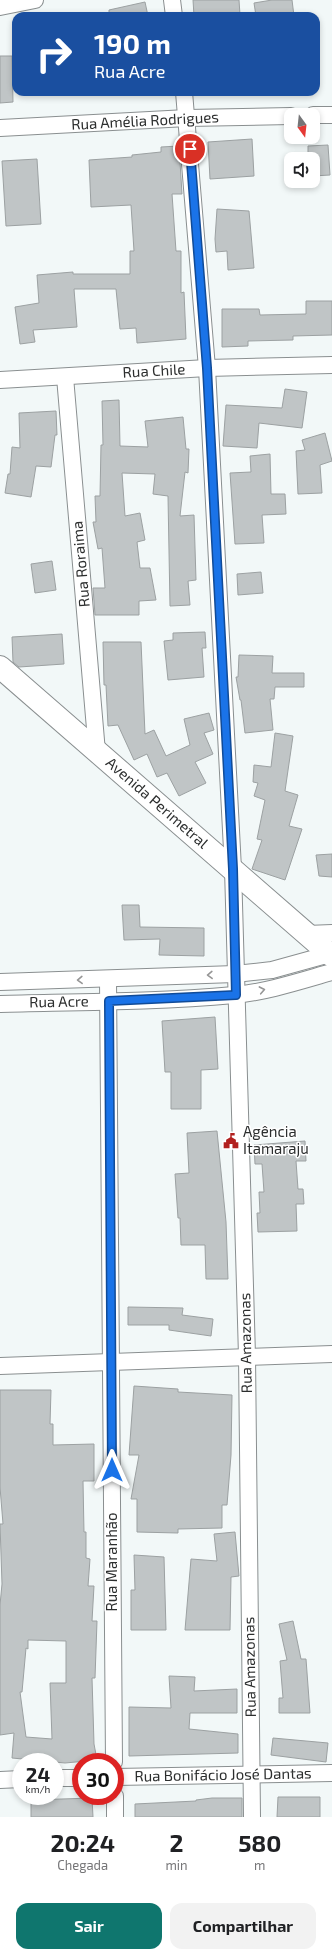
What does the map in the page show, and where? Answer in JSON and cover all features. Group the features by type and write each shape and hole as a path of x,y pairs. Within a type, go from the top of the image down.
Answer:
{"main road":[{"name":"Avenida Perimetral","path":"0,667 307,934 332,954"}],"street":[{"path":"0,7 35,0"},
{"path":"172,0 174,12"},
{"name":"Rua Amazonas","path":"184,96 207,368 233,869 247,1356 252,1817"},
{"path":"320,116 332,115"},
{"name":"Rua Amélia Rodrigues","path":"0,128 187,118 284,116"},
{"name":"Rua Chile","path":"0,380 207,368 332,365"},
{"name":"Rua Roraima","path":"65,377 97,752"},
{"name":"Rua Acre","path":"0,982 235,974 272,970 332,954"},
{"name":"Rua Acre","path":"0,1004 236,995 291,984 332,954"},
{"name":"Rua Maranhão","path":"108,979 114,1753"},
{"path":"0,1366 332,1354"},
{"name":"Rua Bonifácio José Dantas","path":"124,1777 332,1773"},
{"path":"0,1780 12,1779"},
{"path":"114,1805 115,1817"}],"building":[{"path":"193,0 239,0 240,12 194,12"},
{"path":"272,0 292,0 294,12 255,12 254,3"},
{"path":"145,2 147,12 109,12 109,10"},
{"path":"0,56 12,56 13,102 0,103"},
{"path":"252,139 254,176 210,179 208,142"},
{"path":"328,145 330,175 320,176 320,152 308,152 308,146"},
{"path":"179,146 182,194 172,194 176,251 181,251 181,293 184,292 186,339 137,343 136,328 120,329 116,289 74,289 77,327 33,330 35,342 20,344 15,307 39,303 37,275 73,272 73,274 130,274 130,251 134,251 131,205 91,207 89,160 132,157 132,155 161,152 161,147"},
{"path":"37,159 41,224 6,226 2,161"},
{"path":"217,209 249,211 254,268 228,270 227,251 216,252 215,239"},
{"path":"306,301 332,301 332,335 293,336 293,340 248,341 248,346 222,347 222,309 259,309 260,315 306,314"},
{"path":"285,389 307,392 302,428 259,423 257,448 223,446 226,405 282,408"},
{"path":"119,400 120,446 148,447 145,421 183,417 186,449 189,449 188,473 185,472 180,516 194,515 196,580 188,581 190,605 170,606 168,496 153,494 155,474 122,473 125,516 140,513 145,540 137,542 140,568 150,568 156,600 139,601 139,615 95,615 93,588 105,588 102,548 98,549 93,522 96,522 95,496 100,496 101,445 103,445 102,401"},
{"path":"56,411 57,435 55,435 51,467 36,466 31,497 5,493 8,474 10,474 12,447 20,448 19,413"},
{"path":"325,433 332,461 320,465 322,493 298,494 296,451 305,450 302,440"},
{"path":"270,454 271,494 285,494 286,514 262,515 264,543 235,544 230,473 251,472 250,456"},
{"path":"52,561 56,590 35,593 31,564"},
{"path":"261,572 263,593 238,595 237,574"},
{"path":"205,632 206,648 202,648 204,677 168,680 164,641 173,640 173,633"},
{"path":"62,634 64,664 19,667 13,662 12,637"},
{"path":"103,642 141,642 145,734 154,730 166,756 190,745 184,719 209,713 214,730 204,733 213,754 195,762 206,783 179,796 167,773 157,777 147,754 134,760 118,725 108,726 106,685 104,685"},
{"path":"239,655 273,656 272,673 304,673 304,687 275,687 274,699 270,699 273,730 245,733 241,700 236,677 238,677"},
{"path":"275,733 293,736 285,791 298,795 289,826 302,829 285,880 252,869 262,840 257,839 265,800 254,796 258,783 253,782 254,765 271,767"},
{"path":"332,854 332,877 319,876 316,855"},
{"path":"122,905 139,905 140,927 204,928 204,956 159,955 160,939 124,940"},
{"path":"215,1017 218,1069 201,1070 201,1109 171,1109 171,1072 165,1072 162,1021"},
{"path":"217,1131 226,1222 228,1279 206,1279 205,1245 181,1245 180,1218 178,1218 175,1174 189,1173 187,1133"},
{"path":"305,1141 306,1161 296,1161 298,1189 303,1189 304,1204 296,1204 297,1231 258,1232 257,1213 260,1213 259,1192 264,1192 262,1164 255,1164 254,1145"},
{"path":"128,1307 183,1308 182,1315 213,1319 211,1336 169,1330 169,1325 128,1325"},
{"path":"134,1386 178,1389 178,1392 232,1395 231,1455 227,1505 222,1505 222,1528 178,1529 178,1533 137,1532 137,1499 131,1499 139,1455 129,1455"},
{"path":"0,1390 51,1390 50,1424 53,1424 53,1445 94,1444 94,1481 83,1481 86,1558 90,1559 88,1586 94,1586 92,1621 97,1621 95,1678 92,1678 94,1744 96,1753 72,1753 72,1762 64,1763 64,1753 12,1753 14,1733 0,1735 0,1605 2,1584 0,1524 3,1524 0,1487","holes":["28,1640 66,1641 66,1683 50,1683 52,1739 26,1737 20,1692 22,1692"]},
{"path":"235,1532 239,1576 231,1577 230,1630 185,1630 191,1559 217,1561 214,1534"},
{"path":"134,1555 164,1557 166,1630 131,1630 131,1590 135,1590"},
{"path":"293,1621 301,1659 306,1659 310,1713 279,1713 279,1698 283,1698 280,1661 287,1660 279,1624"},
{"path":"169,1676 195,1677 194,1691 237,1689 237,1713 190,1713 189,1729 238,1734 238,1753 129,1756 129,1707 171,1708"},
{"path":"273,1738 328,1743 326,1762 271,1755"},
{"path":"278,1797 320,1797 320,1817 277,1817"},
{"path":"212,1798 242,1798 242,1817 135,1817 135,1804 196,1801"},
{"path":"64,1799 72,1799 72,1805 92,1805 93,1817 31,1817 31,1805 64,1805"}],"place":[{"name":"Agência Itamaraju","path":"231,1141"}],"route":[{"path":"112,1470 109,1001 236,995 233,869 207,368 190,149"}]}
